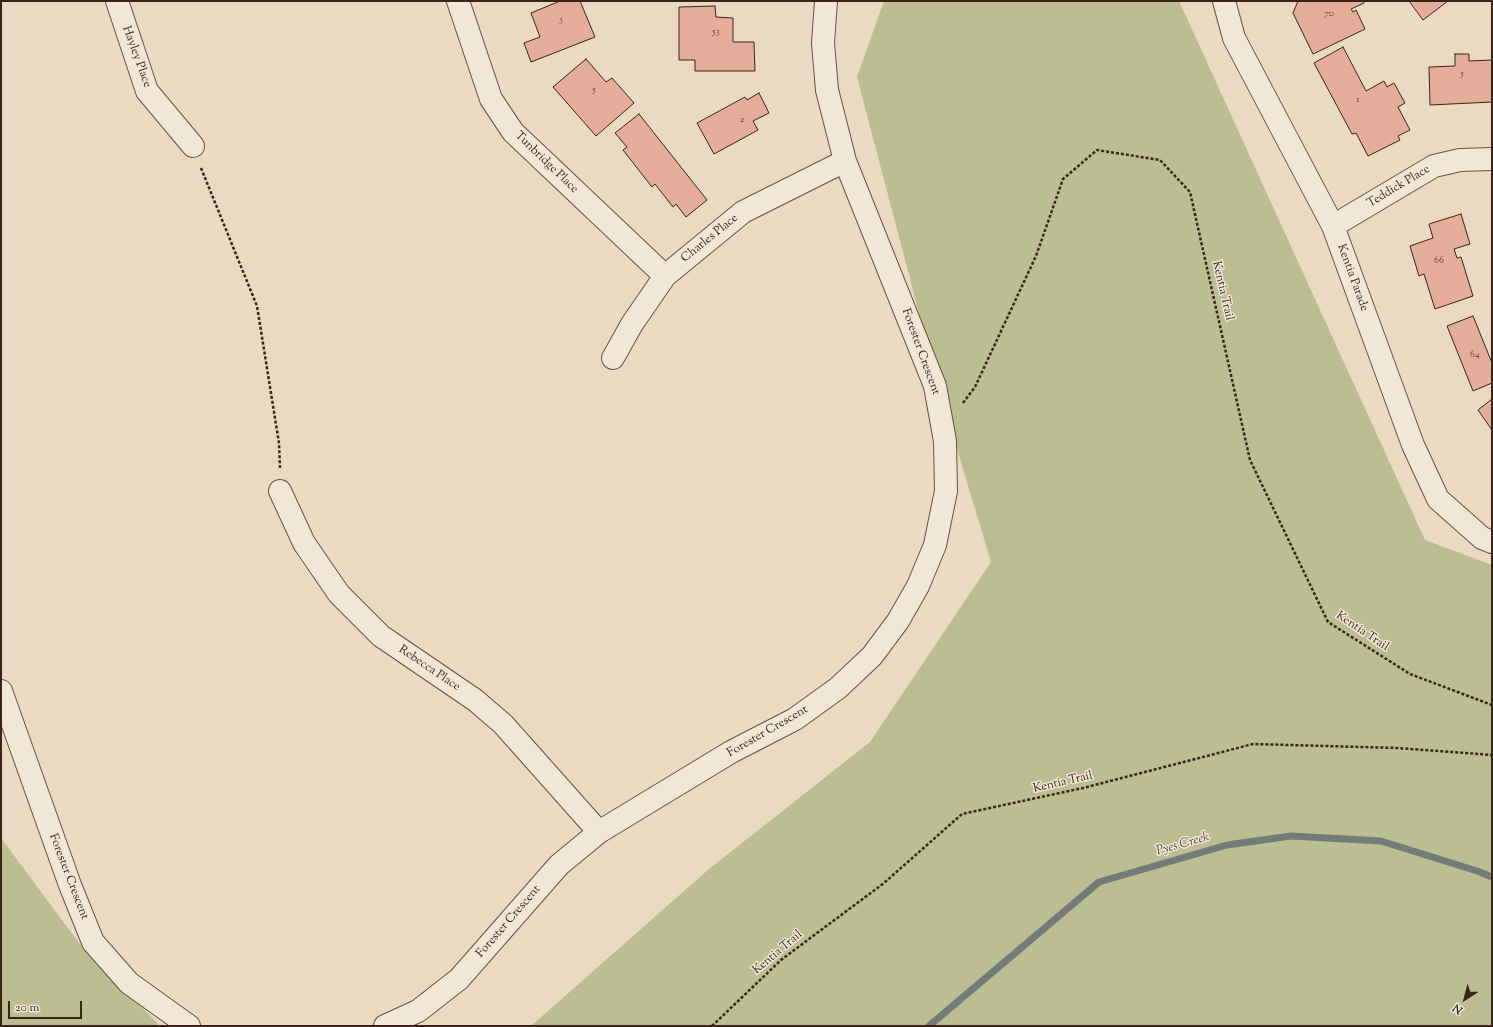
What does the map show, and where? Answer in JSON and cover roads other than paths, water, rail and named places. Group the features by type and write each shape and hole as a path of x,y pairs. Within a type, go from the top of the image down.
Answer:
{"street":[{"name":"Hayley Place","path":"116,1 147,91 193,146"},
{"name":"Tunbridge Place","path":"458,1 491,99 513,132 665,276"},
{"name":"Forester Crescent","path":"385,1026 418,1012 459,979 559,865 599,832 731,752 794,719 838,688 872,656 898,622 918,586 935,545 946,491 946,441 935,386 845,161 827,90 823,43 826,1"},
{"name":"Kentia Parade","path":"1224,1 1234,38 1334,226 1413,444 1438,499 1482,538 1492,542"},
{"name":"Teddick Place","path":"1334,226 1434,166 1460,160 1492,159"},
{"name":"Charles Place","path":"613,358 632,324 665,276 743,212 845,161"},
{"name":"Rebecca Place","path":"280,491 304,543 339,594 381,636 475,700 502,724 599,832"},
{"name":"Forester Crescent","path":"1,691 70,886 93,942 129,983 189,1026"}],"waterway":[{"name":"Pyes Creek","path":"929,1026 1099,882 1227,845 1291,836 1381,841 1492,877"}]}
